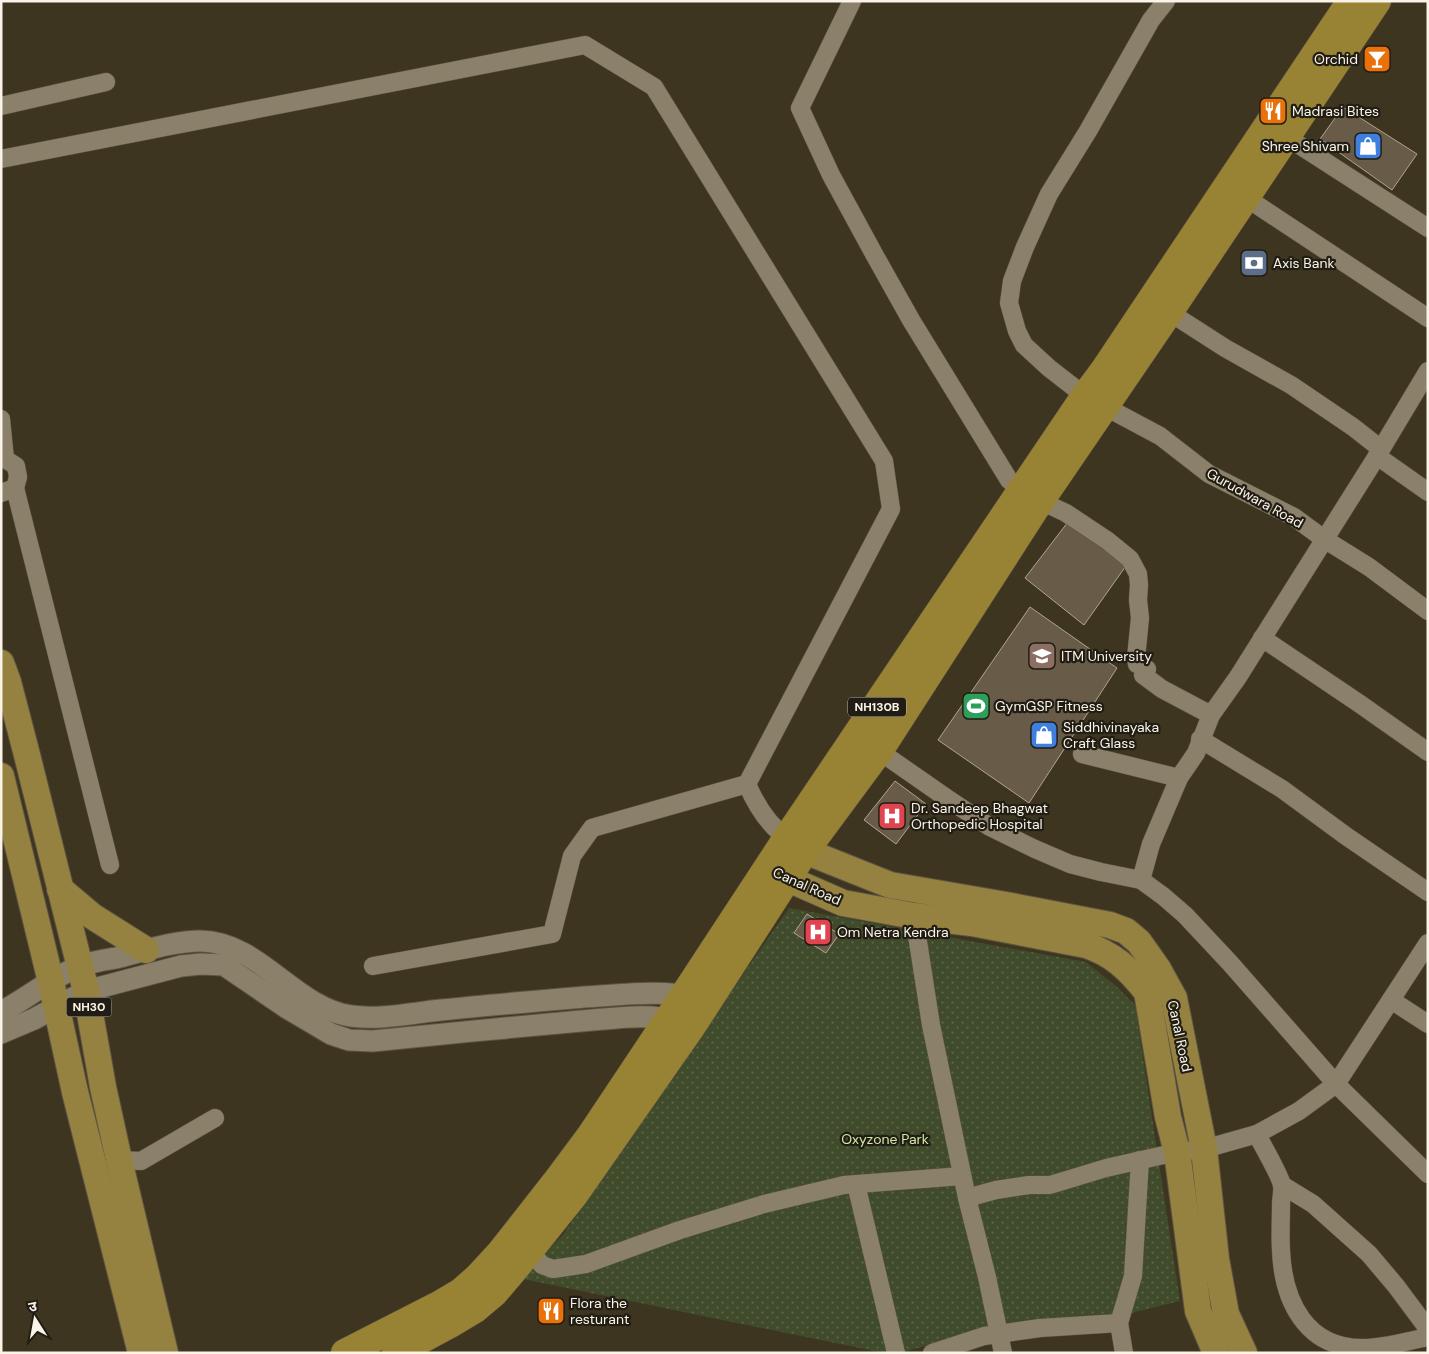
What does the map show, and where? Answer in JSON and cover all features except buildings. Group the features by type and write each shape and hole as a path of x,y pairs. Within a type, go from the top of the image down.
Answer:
{"highway":[{"name":"NH130B","path":"396,1353 475,1309 494,1293 556,1182 680,1022 796,844 1095,402 1169,312 1246,197 1277,131 1351,1"},
{"name":"NH130B","path":"1095,402 1103,372 1277,131 1377,1"},
{"name":"NH130B","path":"796,844 879,750 1031,496"},
{"name":"NH130B","path":"345,1353 431,1310 461,1292 520,1245"}],"main road":[{"name":"NH30","path":"1,663 10,691 80,966 103,1088 165,1353"},
{"name":"NH30","path":"1,776 75,1092 142,1353"},
{"name":"Canal Road","path":"796,844 890,885 1110,925 1126,931 1139,942 1158,969 1174,998 1204,1149 1216,1259 1226,1314 1244,1353"},
{"name":"Canal Road","path":"777,873 843,903 914,916 972,923 1086,945 1104,951 1129,972 1146,992 1168,1117 1177,1152 1198,1311 1216,1353"},
{"path":"60,889 92,916 146,950"}],"street":[{"path":"852,1 800,108 831,175 911,320 1009,480 1031,496 1066,513 1108,541 1130,559 1138,574 1140,618 1136,658 1137,664 1147,669 1142,675 1162,689 1211,715"},
{"name":"Gurudwara Road","path":"1166,1 1151,20 1088,131 1049,194 1025,247 1012,282 1009,303 1012,317 1024,345 1049,368 1095,402 1160,436 1209,474 1294,516 1324,539 1369,567 1428,611"},
{"path":"1,158 585,45 654,88 884,461 891,509 747,784 592,828 572,856 552,934 373,966"},
{"path":"1,106 106,82"},
{"path":"1277,131 1428,228"},
{"path":"1246,197 1428,318"},
{"path":"1169,312 1225,348 1291,385 1353,427 1379,452 1428,492"},
{"path":"1141,880 1152,844 1179,778 1196,753 1211,715 1238,677 1428,371"},
{"path":"1,419 3,459 16,466 18,477 8,490 110,865"},
{"path":"1262,638 1428,752"},
{"path":"1200,739 1282,789 1346,836 1428,892"},
{"path":"879,750 990,827 1070,864 1141,880 1163,896 1185,915 1284,1022 1336,1084 1428,1174"},
{"path":"1082,754 1179,778"},
{"path":"747,784 755,802 774,829 796,844"},
{"path":"914,916 931,1025 966,1198 987,1277 1003,1353"},
{"path":"1,1012 80,966 146,950 201,941 232,947 246,954 316,1003 331,1010 357,1016 383,1017 605,996 643,994 696,998"},
{"path":"966,1198 996,1190 1029,1185 1050,1185 1140,1160 1177,1152 1204,1149 1257,1134 1299,1111 1336,1084 1428,943"},
{"path":"1,1033 34,1019 86,992 181,966 201,964 224,965 308,1022 331,1034 349,1040 373,1041 544,1024 639,1018 680,1022"},
{"path":"1392,1000 1428,1024"},
{"path":"119,1160 141,1161 215,1118"},
{"path":"1257,1134 1282,1185 1280,1228 1283,1275 1288,1295 1299,1316 1311,1330 1328,1341 1343,1346 1381,1347 1428,1337"},
{"path":"1124,1353 1119,1323 1133,1276 1140,1160"},
{"path":"520,1245 542,1265 554,1269 586,1264 680,1230 764,1204 844,1185 962,1176"},
{"path":"856,1184 896,1353"},
{"path":"1282,1185 1313,1204 1369,1254 1428,1329"},
{"path":"932,1353 984,1336 1040,1328 1119,1323"}],"green space":[{"name":"Oxyzone Park","path":"789,908 1086,962 1116,986 1135,1005 1180,1301 1127,1314 1007,1323 900,1353 884,1353 518,1278 562,1236"}],"place":[{"name":"Orchid","path":"1377,59"},
{"name":"Madrasi Bites","path":"1273,111"},
{"name":"Shree Shivam","path":"1368,146"},
{"name":"Axis Bank","path":"1254,263"},
{"name":"ITM University","path":"1042,656"},
{"name":"GymGSP Fitness","path":"976,706"},
{"name":"Siddhivinayaka Craft Glass","path":"1044,735"},
{"name":"Dr. Sandeep Bhagwat Orthopedic Hospital","path":"892,816"},
{"name":"Om Netra Kendra","path":"818,932"},
{"name":"Flora the resturant","path":"551,1311"}]}
